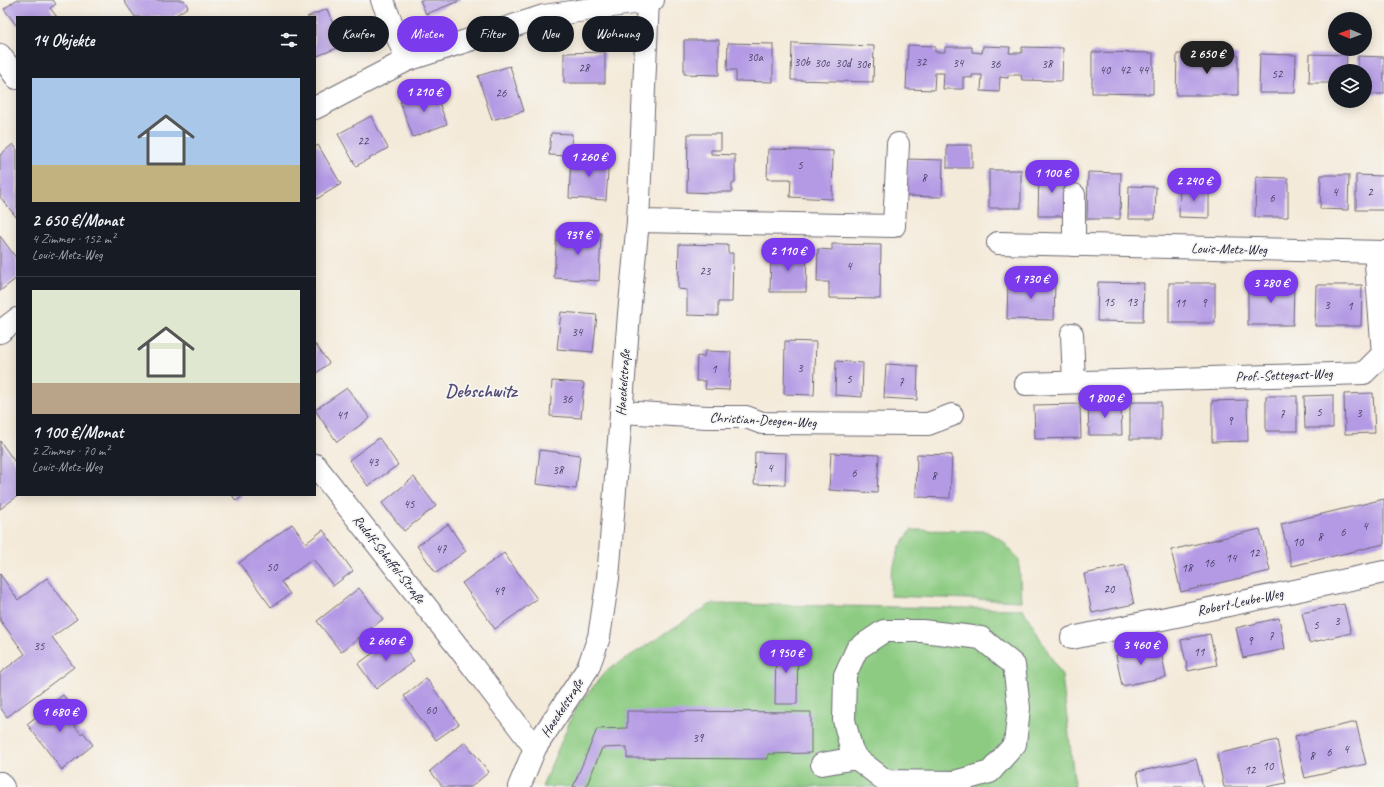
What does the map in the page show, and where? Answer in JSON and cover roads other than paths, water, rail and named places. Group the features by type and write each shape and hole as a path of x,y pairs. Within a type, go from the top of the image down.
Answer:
{"street":[{"path":"382,0 407,60"},
{"path":"316,107 407,60 544,16 650,0"},
{"name":"Haeckelstraße","path":"519,787 535,748 588,668 599,636 608,578 638,221 650,0"},
{"path":"0,55 16,77"},
{"path":"638,221 894,226 898,144"},
{"path":"1074,195 1074,245"},
{"name":"Louis-Metz-Weg","path":"998,243 1379,252"},
{"name":"Prof.-Settegast-Weg","path":"1026,384 1364,373 1383,354 1379,252"},
{"path":"0,332 16,320"},
{"path":"1072,334 1074,382"},
{"name":"Christian-Deegen-Weg","path":"621,412 708,417 746,417 762,423 928,424 952,415"},
{"name":"Rudolf-Scheffel-Straße","path":"316,466 535,748"},
{"name":"Robert-Leube-Weg","path":"1072,638 1384,572"},
{"path":"822,764 856,758 886,781 954,782 990,772 1015,744 1019,708 1014,665 981,638 922,631 884,631 857,649 845,675 844,720 851,748 856,758"},
{"path":"0,783 3,787"}],"district":[{"name":"Debschwitz","path":"481,391"}]}
